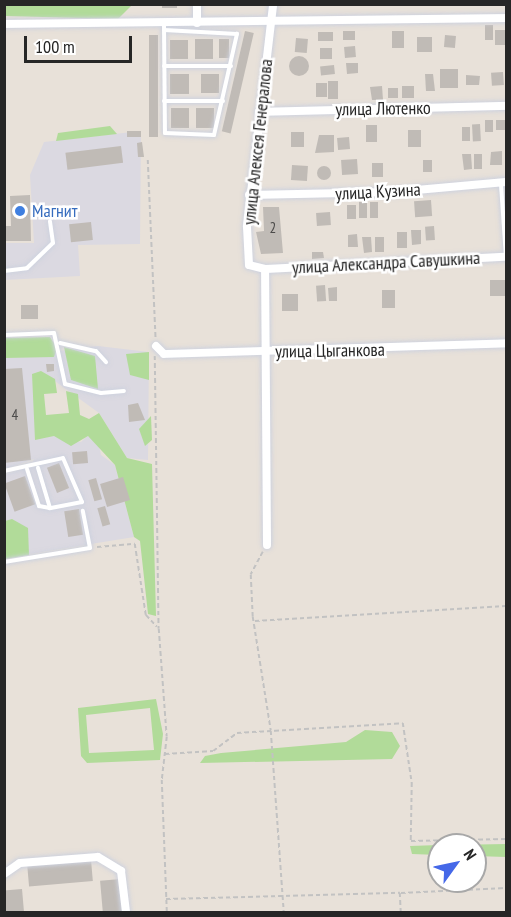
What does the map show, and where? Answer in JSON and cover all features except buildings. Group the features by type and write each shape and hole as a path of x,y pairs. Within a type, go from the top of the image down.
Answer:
{"street":[{"path":"197,4 197,22"},
{"name":"улица Алексея Генералова","path":"265,269 249,265 249,195 273,20 273,4"},
{"path":"4,24 164,27 197,22 273,20 507,18"},
{"name":"улица Лютенко","path":"259,112 507,106"},
{"name":"улица Кузина","path":"249,195 394,192 504,183"},
{"name":"улица Александра Савушкина","path":"265,269 506,257"},
{"path":"265,269 269,446 262,501 267,545"},
{"name":"улица Цыганкова","path":"156,346 164,354 507,343"},
{"path":"4,874 20,863 98,857 121,871 126,912"}],"lane":[{"path":"164,27 235,31 231,66 216,134 166,135 164,27"},
{"path":"164,66 231,66"},
{"path":"164,101 223,101"},
{"path":"504,183 506,257"},
{"path":"4,271 27,268 53,243 50,220"},
{"path":"4,335 54,333 60,343 65,384 100,393 124,391"},
{"path":"60,343 96,351 106,362"},
{"path":"4,471 38,468 56,456 63,458 82,502 50,508 39,506 27,469"},
{"path":"38,468 50,508"},
{"path":"4,562 90,548 83,511"}],"path":[{"path":"148,160 156,346 159,629 165,754 167,912"},
{"path":"90,548 135,544 146,615 159,629"},
{"path":"267,545 251,575 254,621 271,731 284,912"},
{"path":"254,621 507,606"},
{"path":"165,754 213,751 237,733 403,723 412,783 411,841 507,839"},
{"path":"166,899 507,888"},
{"path":"400,893 401,912"}],"shaded area":[{"path":"141,131 140,244 78,245 80,276 5,280 5,243 34,243 30,175 44,142"},
{"path":"98,346 149,352 148,460 127,458 99,413 41,371 35,439 54,436 81,442 87,436 98,441 101,455 115,465 134,537 5,558 5,475 31,466 34,459 60,450 5,469 5,358"}],"green space":[{"path":"4,5 132,5 118,19 5,16"},
{"path":"110,126 117,134 56,141 58,133"},
{"path":"50,337 57,348 54,357 5,358 4,338"},
{"path":"64,347 95,356 98,389 71,380"},
{"path":"149,352 149,380 130,375 126,354"},
{"path":"41,371 55,379 57,393 44,394 46,415 69,413 66,391 78,394 80,415 89,419 99,413 127,458 152,464 156,616 148,614 140,541 134,537 115,465 88,436 71,446 54,436 35,440 32,374"},
{"path":"151,416 152,440 145,446 139,429"},
{"path":"12,519 28,528 29,555 5,559 5,521"},
{"path":"156,699 163,734 160,760 87,763 81,756 78,708","holes":["150,708 154,750 89,753 86,715"]},
{"path":"365,730 392,732 400,746 392,759 200,763 205,756 221,753 346,742"},
{"path":"487,844 506,844 506,857 487,856"},
{"path":"427,845 427,855 412,854 410,846"}],"place":[{"name":"Магнит","path":"20,211"}]}
